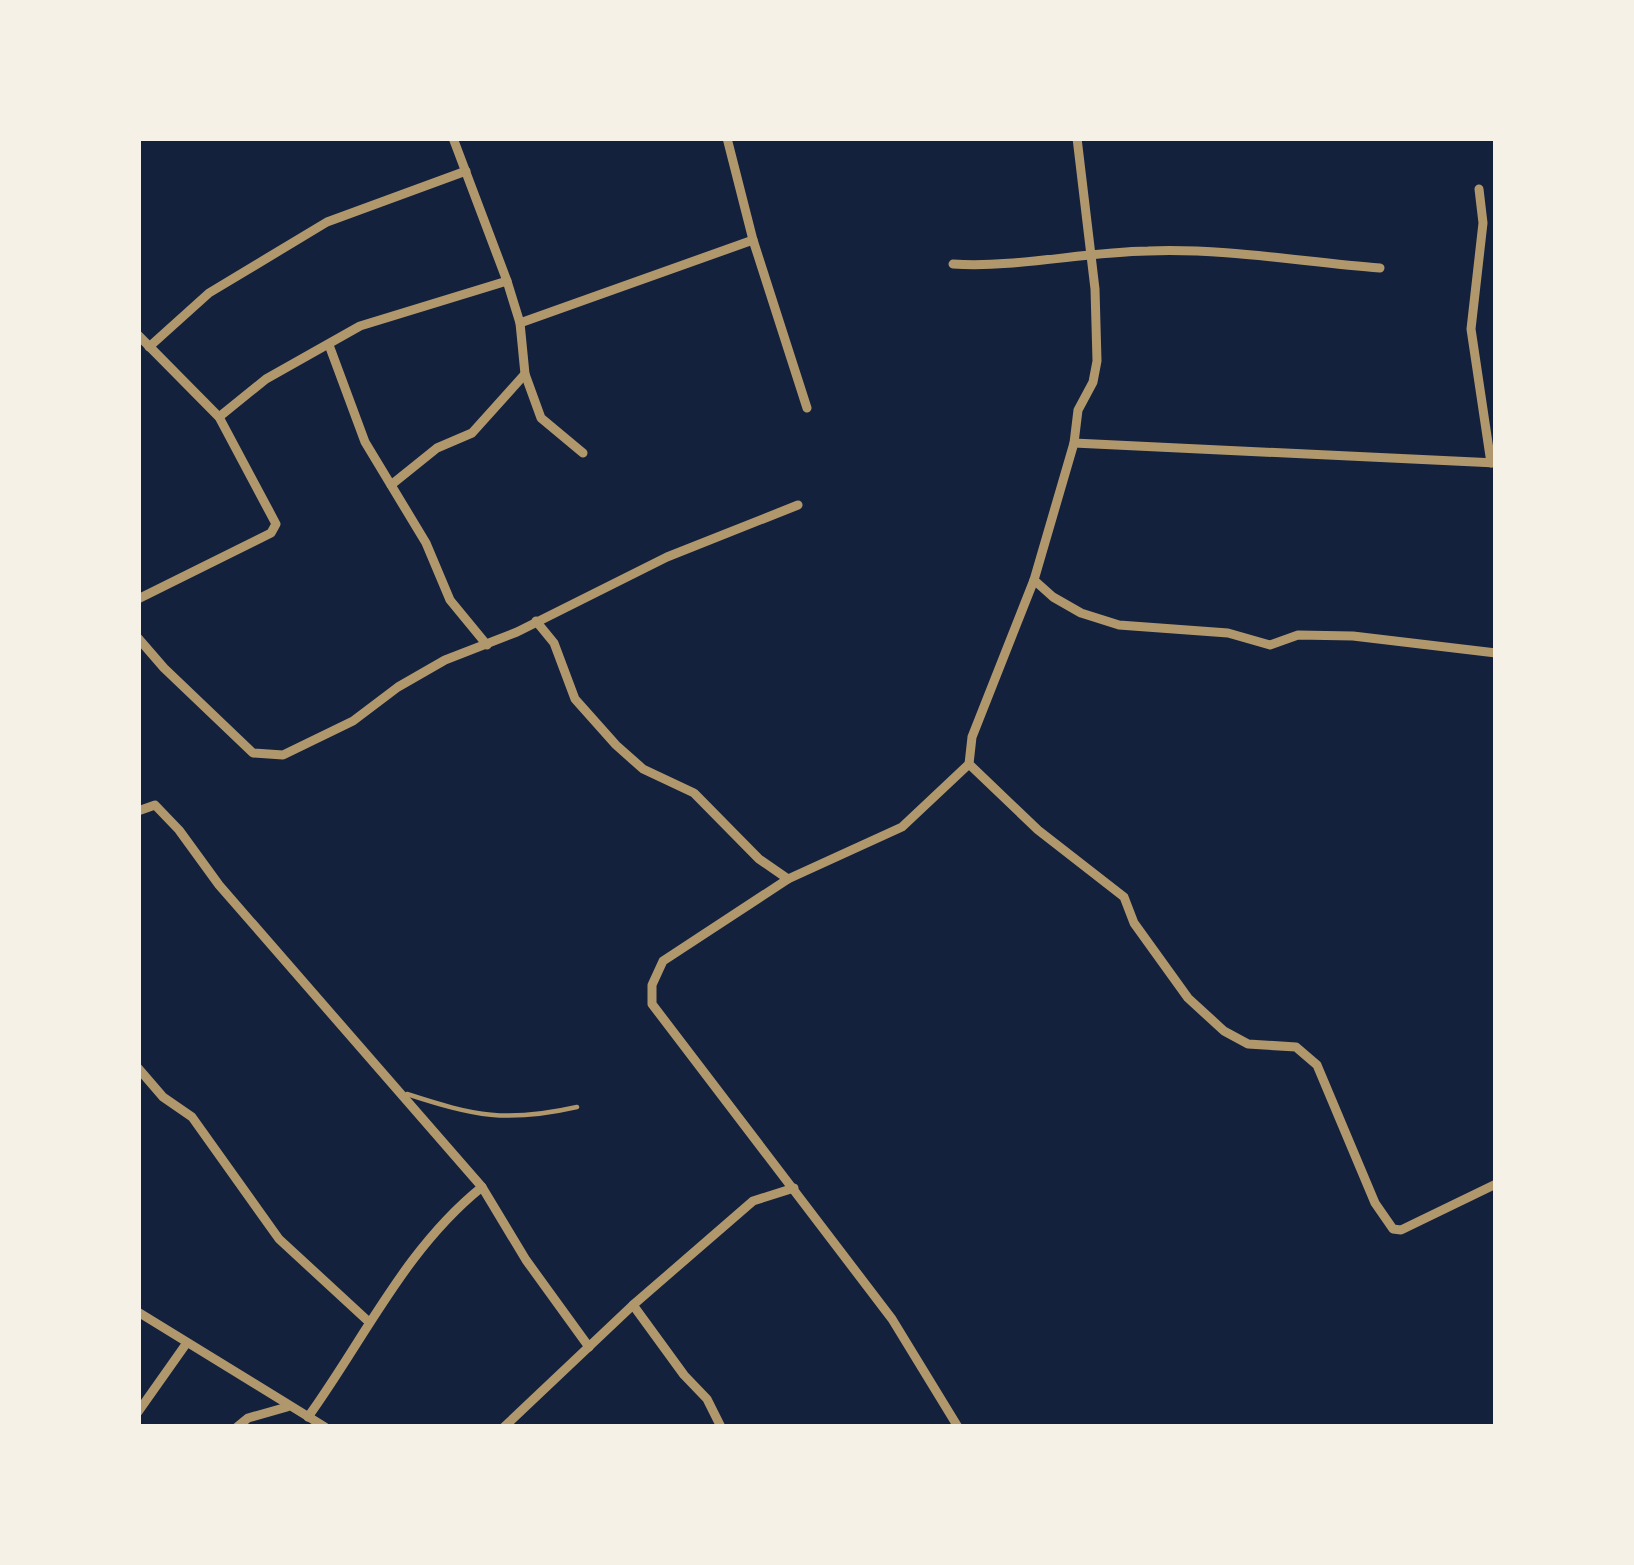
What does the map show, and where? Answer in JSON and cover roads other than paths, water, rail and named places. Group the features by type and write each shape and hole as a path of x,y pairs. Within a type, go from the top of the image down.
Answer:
{"street":[{"path":"453,138 508,281 520,323 525,374 541,418 583,453"},
{"path":"727,138 807,408"},
{"path":"958,1427 892,1319 652,1004 652,985 663,962 788,879 902,827 969,764 972,737 1034,580 1078,410 1093,382 1097,361 1098,327 1077,138"},
{"path":"148,347 209,292 327,222 466,171"},
{"path":"1073,443 1494,463 1471,329 1483,223 1478,189"},
{"path":"520,323 754,240"},
{"path":"953,265 1209,250 1380,268"},
{"path":"219,417 266,379 360,326 508,281"},
{"path":"138,334 219,417 276,524 271,533 142,597 138,584"},
{"path":"329,345 365,442 426,543 450,600 488,645"},
{"path":"391,485 437,448 472,433 525,374"},
{"path":"138,638 253,753 283,755 353,722 427,670 667,557 798,505"},
{"path":"1034,580 1081,613 1119,625 1228,633 1270,645 1298,635 1353,636 1496,652"},
{"path":"536,621 554,643 574,699 616,745 643,770 694,793 759,860 788,879"},
{"path":"969,764 1038,830 1124,897 1134,923 1188,998 1224,1031 1239,1042 1296,1047 1308,1055 1317,1065 1376,1203 1393,1229 1402,1230 1496,1184"},
{"path":"138,811 154,805 179,830 219,885 482,1187 526,1260 589,1347"},
{"path":"138,1068 163,1097 192,1117 279,1239 369,1322"},
{"path":"308,1417 438,1225 482,1187"},
{"path":"503,1427 753,1201 794,1188"},
{"path":"633,1305 707,1399 721,1427"},
{"path":"138,1312 325,1427"},
{"path":"138,1412 186,1344"},
{"path":"237,1427 248,1418 289,1406"}],"lane":[{"path":"402,1093 472,1115 536,1116 577,1107"}]}
